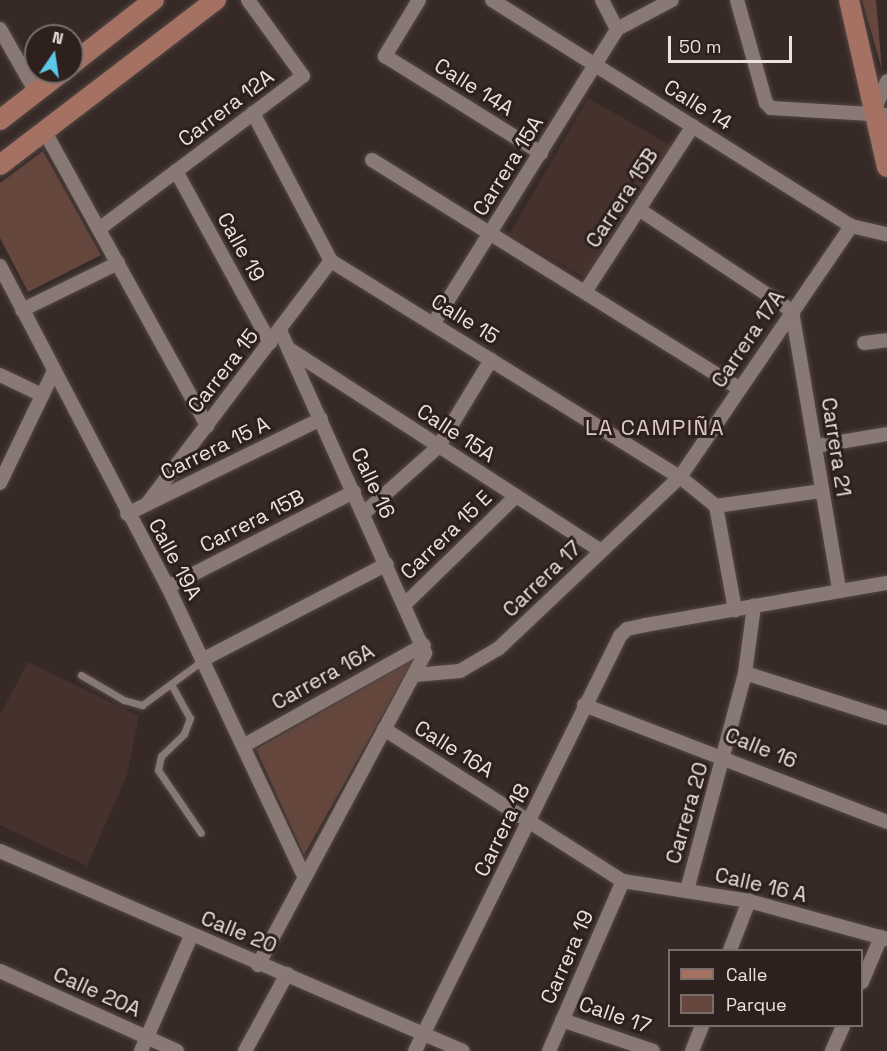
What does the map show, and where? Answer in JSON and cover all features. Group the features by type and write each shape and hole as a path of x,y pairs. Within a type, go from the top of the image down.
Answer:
{"main road":[{"path":"84,55 154,0"},
{"path":"0,165 216,0"},
{"path":"849,0 880,112 887,167"},
{"path":"0,120 46,84"}],"street":[{"name":"Carrera 12A","path":"99,229 303,76 248,0"},
{"name":"Calle 14A","path":"419,0 385,56 541,153"},
{"name":"Calle 14","path":"492,0 851,226 887,234"},
{"path":"602,0 617,29 668,1"},
{"path":"736,0 766,103 771,108 880,112 887,81"},
{"name":"Carrera 15A","path":"433,324 617,29"},
{"path":"0,30 36,92"},
{"path":"253,113 331,261"},
{"name":"Carrera 15B","path":"585,292 693,126"},
{"path":"45,132 207,426"},
{"path":"372,160 740,389"},
{"name":"Calle 19","path":"176,171 270,344"},
{"path":"640,210 792,310"},
{"name":"Carrera 17A","path":"680,477 851,226"},
{"name":"Calle 15","path":"331,261 680,477 716,506"},
{"name":"Carrera 15","path":"147,504 331,261"},
{"path":"22,310 118,263"},
{"name":"Calle 19A","path":"0,266 168,587 304,876"},
{"name":"Carrera 21","path":"792,310 839,590"},
{"name":"Calle 16","path":"280,331 425,649"},
{"path":"864,343 887,340"},
{"name":"Calle 15A","path":"289,350 601,551"},
{"path":"364,513 438,447 491,360"},
{"path":"0,480 54,371"},
{"path":"0,375 42,395"},
{"name":"Carrera 15 A","path":"128,514 321,419"},
{"path":"816,446 887,434"},
{"name":"Carrera 17","path":"415,675 460,671 499,648 680,477"},
{"path":"822,491 716,506 735,610 887,583"},
{"name":"Carrera 15B","path":"168,587 354,492"},
{"name":"Carrera 15 E","path":"405,604 516,496"},
{"path":"202,660 387,564"},
{"name":"Carrera 20","path":"687,890 745,673 754,606"},
{"name":"Carrera 18","path":"415,1051 530,822 584,705 627,629 735,610"},
{"path":"258,965 304,876 415,675 425,649"},
{"name":"Carrera 16A","path":"243,746 425,649"},
{"path":"745,673 887,718"},
{"name":"Calle 16","path":"584,705 724,756 887,822"},
{"name":"Calle 16A","path":"384,729 624,881"},
{"path":"0,867 3,853"},
{"name":"Calle 20","path":"3,853 190,936 258,965 287,974 463,1051"},
{"name":"Calle 16 A","path":"624,881 749,901 884,938"},
{"name":"Carrera 19","path":"549,1051 624,881"},
{"path":"731,949 749,901"},
{"path":"141,1051 190,936"},
{"path":"863,978 884,938"},
{"name":"Calle 20A","path":"0,972 177,1051"},
{"path":"245,1051 287,974"},
{"name":"Calle 17","path":"562,1020 653,1051"},
{"path":"692,1051 702,1027"},
{"path":"832,1051 843,1027"}],"lane":[{"path":"81,675 138,705 149,703 202,660"},
{"path":"172,686 190,718 184,735 161,756 158,770 201,833"}],"shaded area":[{"path":"588,98 674,148 595,283 510,234"},
{"path":"28,662 139,716 127,775 87,866 0,825 0,715"}],"green space":[{"path":"862,0 876,0 882,70"},
{"path":"43,151 101,255 28,292 0,238 0,183"},
{"path":"414,659 304,855 256,749"}],"district":[{"name":"LA CAMPIÑA","path":"655,428"}]}
